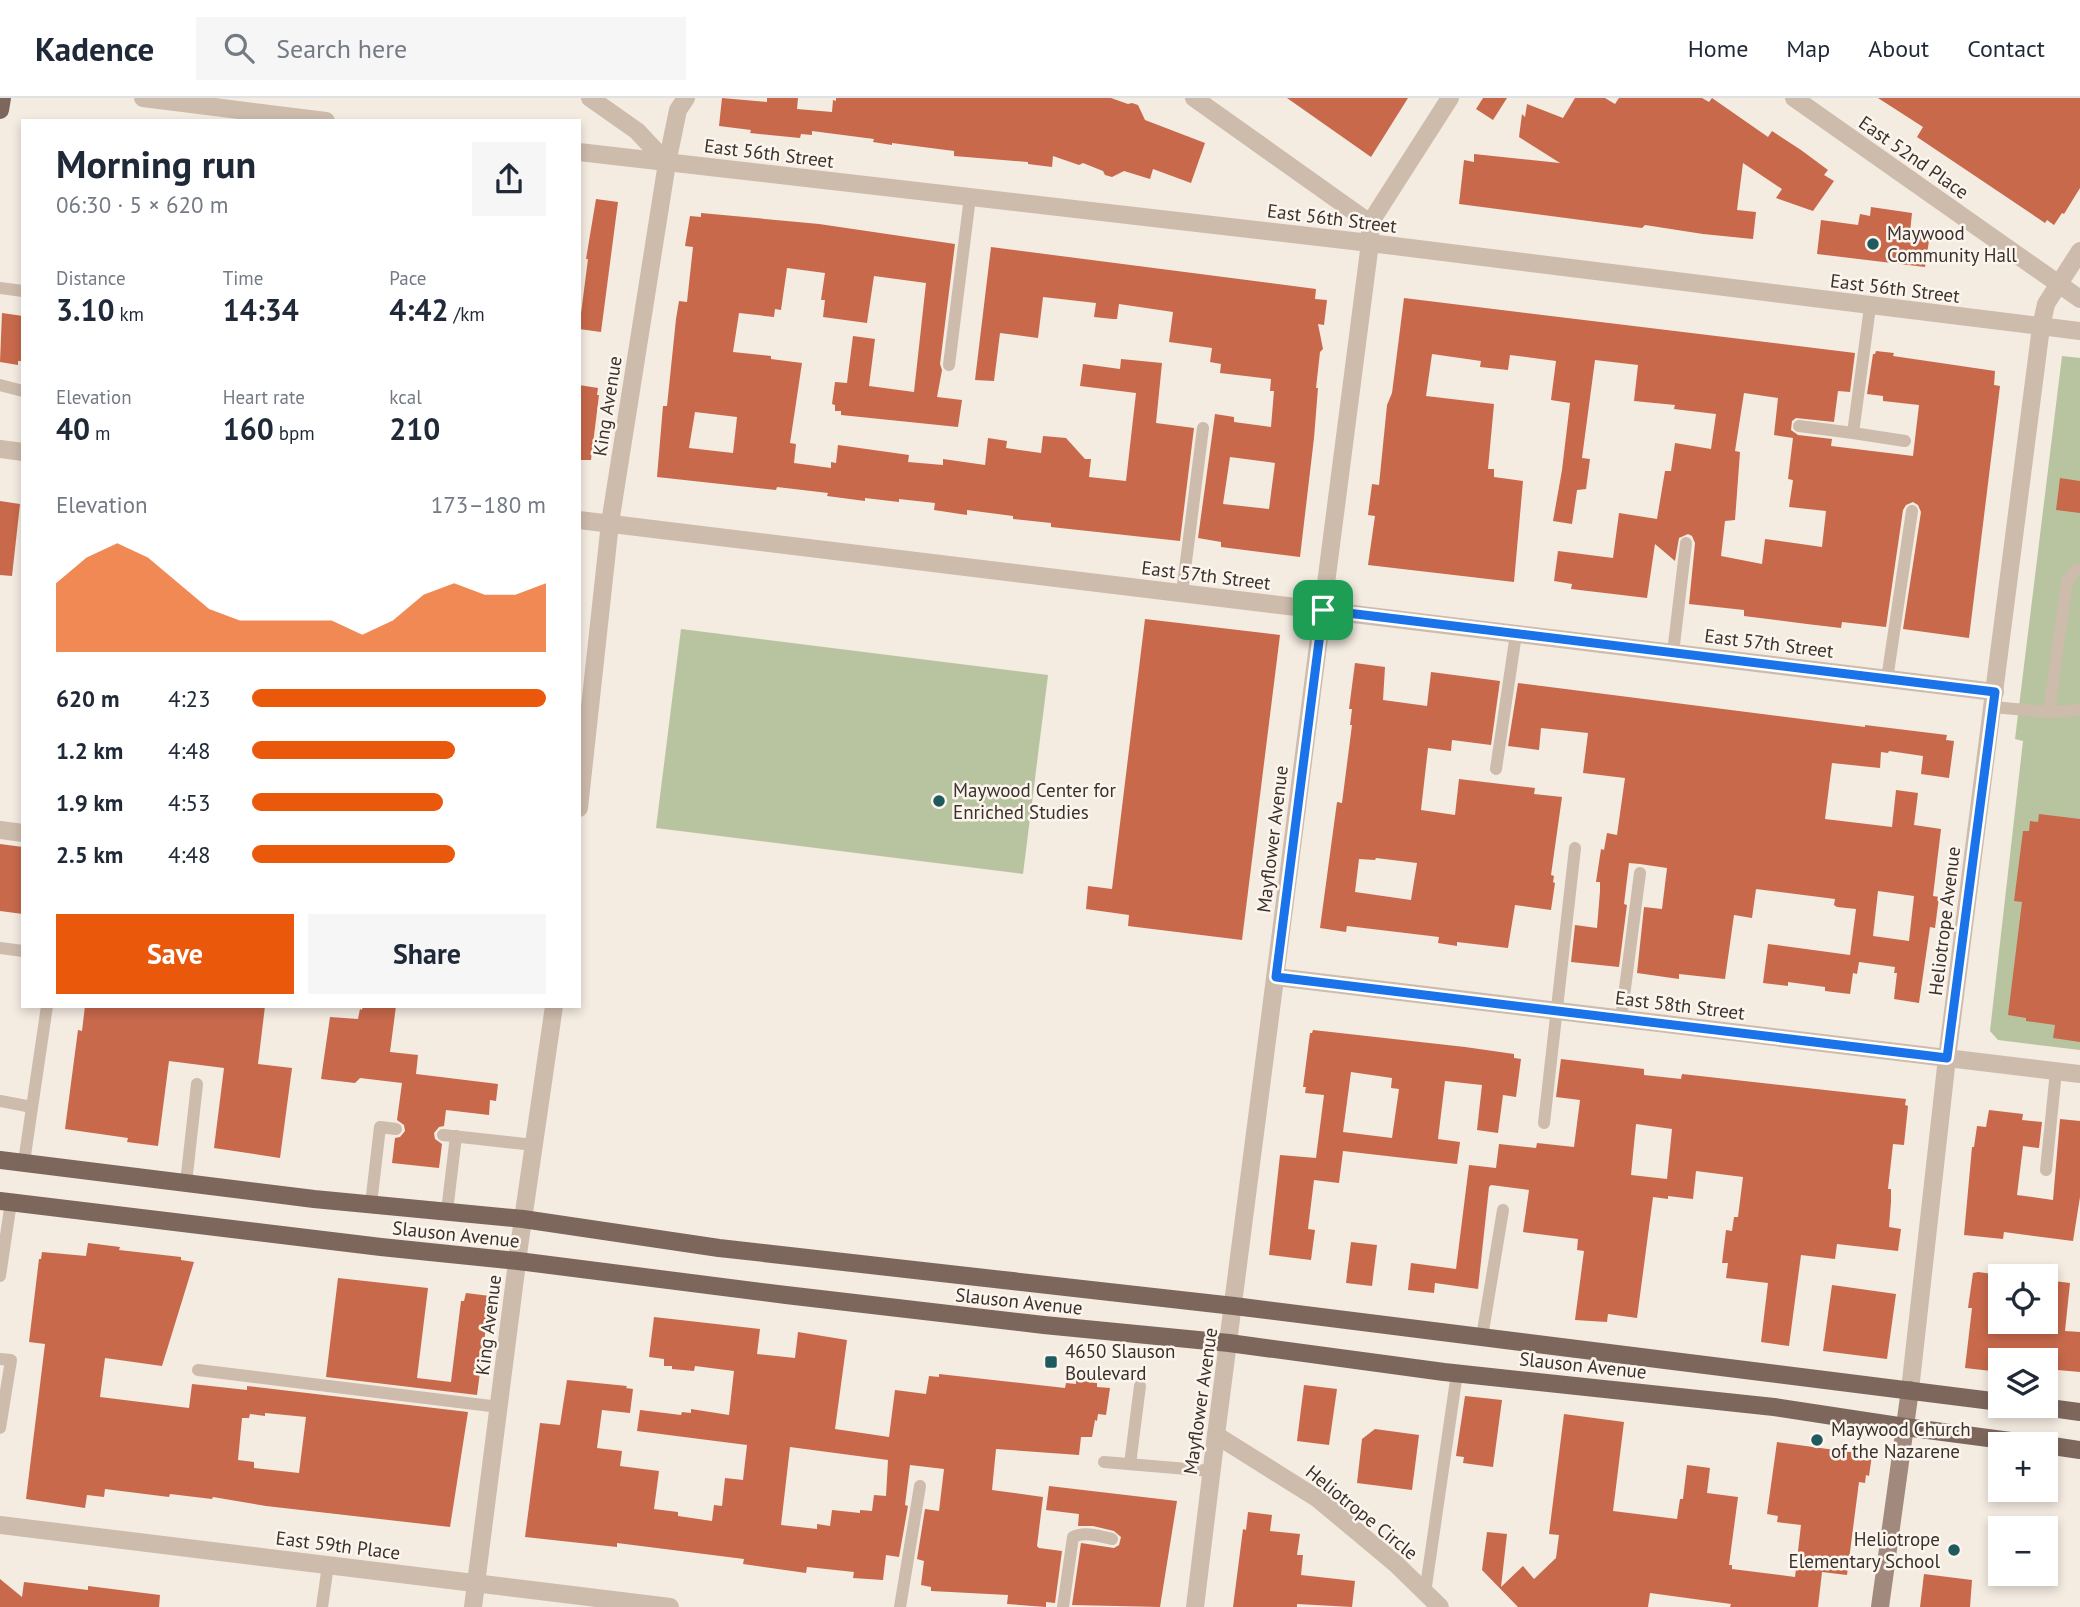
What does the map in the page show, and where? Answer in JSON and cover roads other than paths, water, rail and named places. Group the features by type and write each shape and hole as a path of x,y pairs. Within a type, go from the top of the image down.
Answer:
{"main road":[{"path":"0,110 2,98"},
{"name":"Slauson Avenue","path":"0,1160 371,1204 523,1219 719,1248 1234,1306 1988,1400"},
{"name":"Slauson Avenue","path":"5,1202 1044,1325 1229,1343 1457,1373 1774,1407 1988,1438"},
{"path":"2058,1409 2080,1412"},
{"path":"2058,1447 2080,1450"}],"street":[{"path":"143,98 310,119"},
{"path":"590,98 637,131 667,163"},
{"name":"King Avenue","path":"581,790 610,523 667,163 678,110 686,98"},
{"path":"1194,98 1370,223 1450,98"},
{"name":"East 52nd Place","path":"1794,98 2080,299"},
{"name":"East 56th Street","path":"581,152 1370,243 2080,331"},
{"name":"Mayflower Avenue","path":"1195,1607 1370,243 1370,223"},
{"name":"Heliotrope Avenue","path":"1880,1607 1910,1390 1947,1058 2041,327 2046,304 2080,251"},
{"path":"0,449 21,452"},
{"name":"East 57th Street","path":"581,520 1886,679 1994,700"},
{"path":"0,830 21,833"},
{"name":"East 58th Street","path":"1276,977 2080,1074"},
{"name":"King Avenue","path":"473,1607 523,1219 554,1008"},
{"name":"Heliotrope Circle","path":"1216,1435 1318,1499 1396,1564 1440,1607"},
{"name":"East 59th Place","path":"0,1525 670,1607"}],"lane":[{"path":"949,365 970,197"},
{"path":"0,288 21,291"},
{"path":"1853,433 1870,307"},
{"path":"0,384 21,389"},
{"path":"1799,426 1905,441"},
{"path":"1182,593 1203,428"},
{"path":"1886,679 1912,511"},
{"path":"1673,653 1686,543"},
{"path":"2049,712 2067,581 2080,569"},
{"path":"1496,769 1517,634"},
{"path":"1994,700 2049,712 2080,710"},
{"path":"1544,1123 1575,848"},
{"path":"1621,1019 1640,873"},
{"path":"0,948 21,951"},
{"path":"24,1163 47,1008"},
{"path":"2046,1170 2056,1071"},
{"path":"186,1183 197,1084"},
{"path":"0,1101 32,1107"},
{"path":"371,1204 380,1127 396,1129"},
{"path":"447,1211 450,1135 534,1145"},
{"path":"0,1276 5,1202"},
{"path":"1482,1337 1503,1210"},
{"path":"0,1359 11,1360 0,1428"},
{"path":"198,1370 499,1408"},
{"path":"1425,1592 1457,1373"},
{"path":"1130,1464 1140,1385"},
{"path":"1104,1462 1211,1471"},
{"path":"900,1607 920,1486"},
{"path":"1063,1607 1073,1537 1077,1534 1088,1534 1112,1539"},
{"path":"322,1607 328,1565"}],"place":[{"name":"Maywood Community Hall","path":"1873,244"},
{"name":"Maywood Center for Enriched Studies","path":"939,801"},
{"name":"4650 Slauson Boulevard","path":"1051,1362"},
{"name":"Maywood Church of the Nazarene","path":"1817,1440"},
{"name":"Heliotrope Elementary School","path":"1954,1550"}]}
